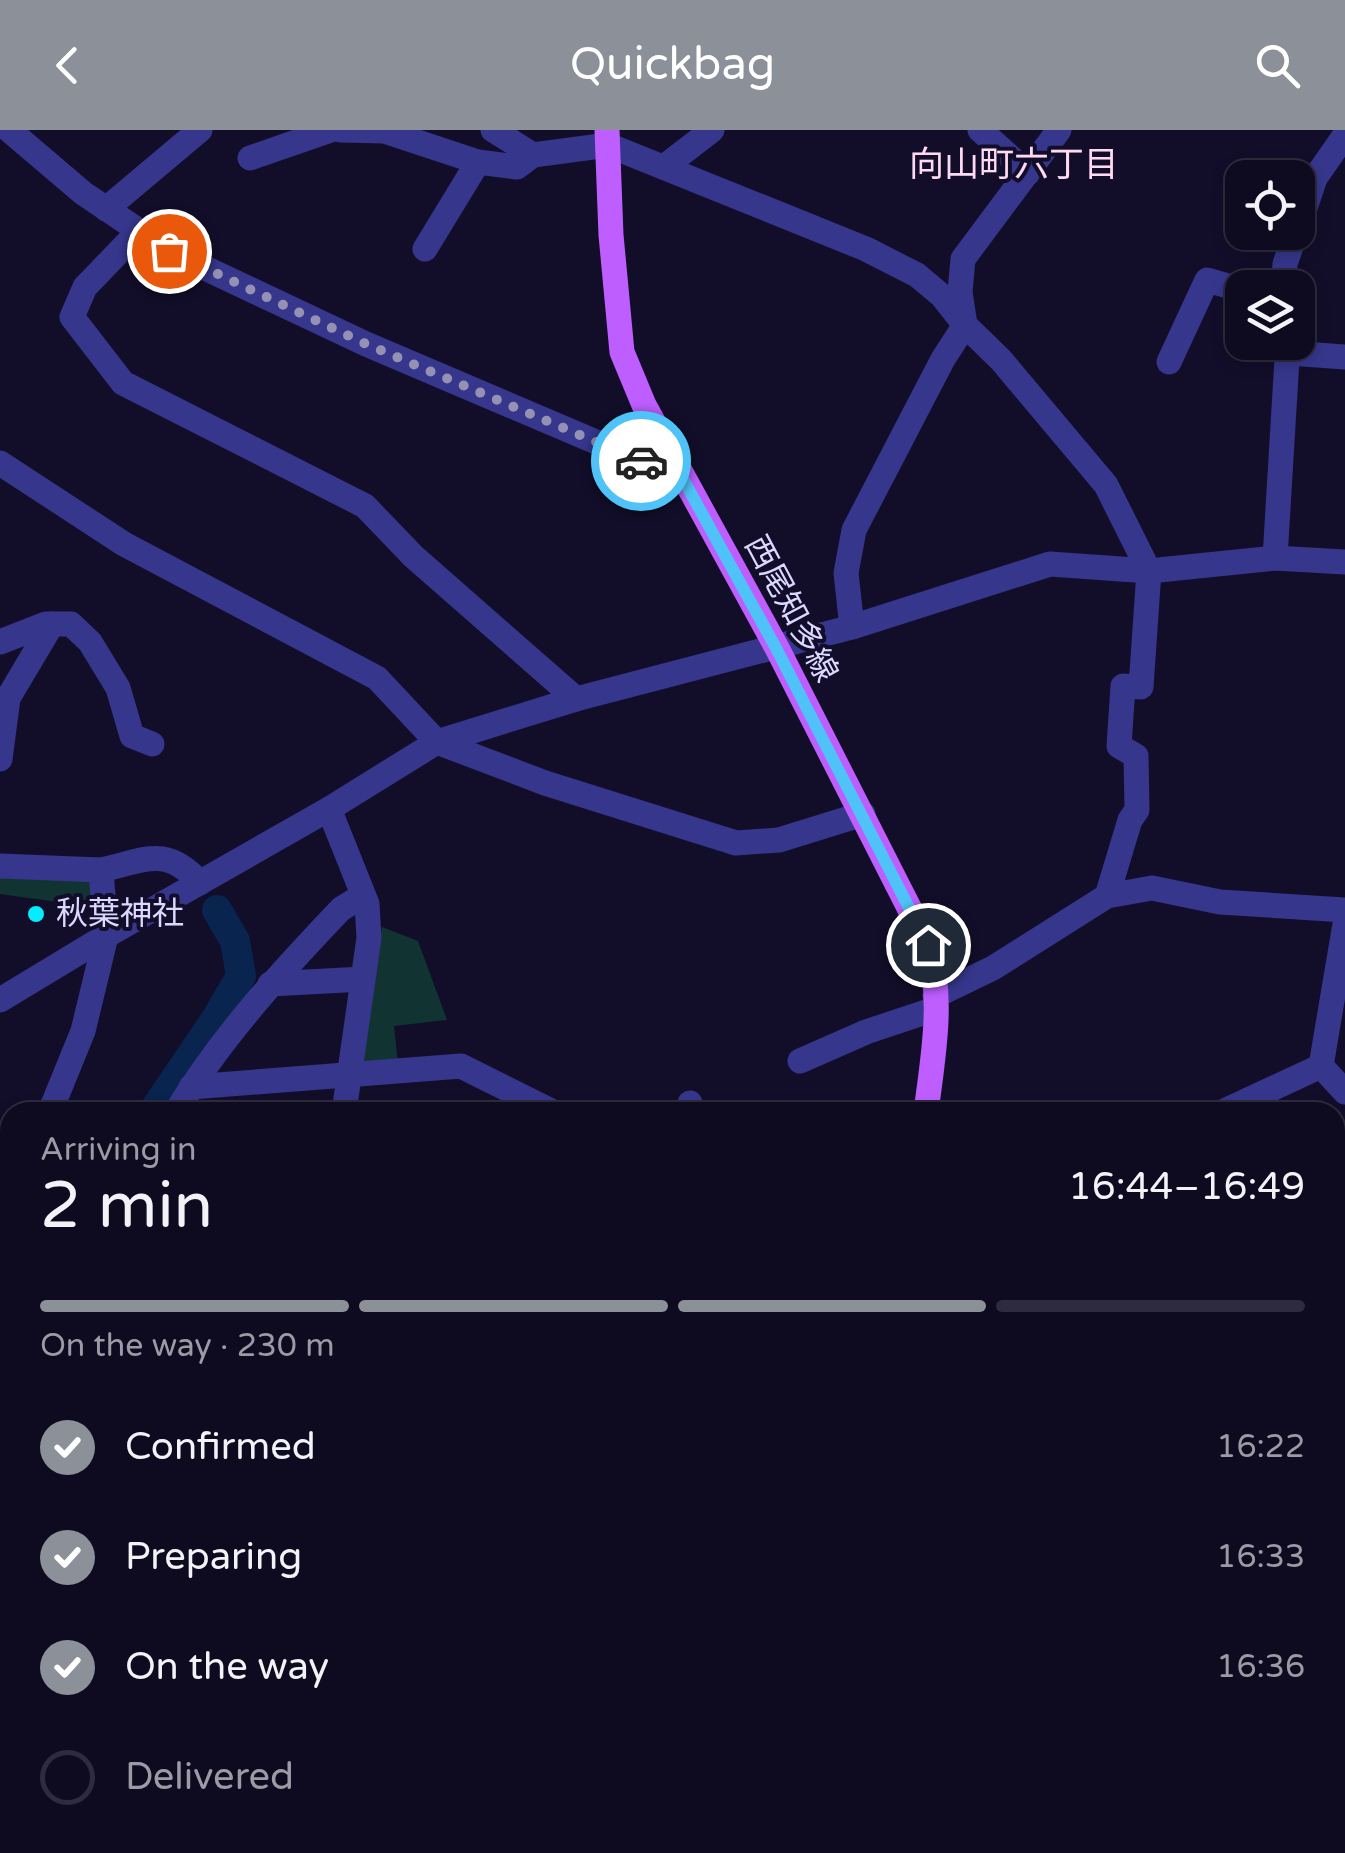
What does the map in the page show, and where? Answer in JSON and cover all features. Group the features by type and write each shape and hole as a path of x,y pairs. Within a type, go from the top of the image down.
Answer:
{"main road":[{"name":"西尾知多線","path":"607,137 622,352 644,405 776,648 928,945 936,972 936,1040 927,1102"}],"street":[{"path":"9,130 83,194 169,251 366,344 683,479"},
{"path":"106,209 200,130"},
{"path":"250,158 330,130"},
{"path":"341,130 384,130 478,162 518,166 533,155 607,137 664,168 866,250 917,275 942,296 1106,485 1149,571 1141,687 1123,686 1119,746 1136,756 1137,810 1130,820 1107,896"},
{"path":"493,130 533,155"},
{"path":"664,168 712,130"},
{"path":"980,130 1028,173"},
{"path":"852,627 846,573 854,530 942,359 964,325 960,292 963,260 1059,130"},
{"path":"1315,178 1344,132"},
{"path":"425,248 478,162"},
{"path":"140,231 86,286 72,318 123,384 365,506 413,556 576,699"},
{"path":"1170,362 1206,280 1225,285"},
{"path":"1315,352 1345,357"},
{"path":"1276,558 1287,360"},
{"path":"0,463 124,544 377,678 437,742 545,782 736,843 778,840 863,814"},
{"path":"0,1000 330,809 437,742 576,699 852,627 1050,564 1149,571 1276,558 1345,562"},
{"path":"0,642 46,624 71,624 90,642 118,688 132,736 152,744"},
{"path":"0,759 6,693 52,624"},
{"path":"330,809 364,898 369,938 346,1102"},
{"path":"0,866 101,870 164,858 185,866 200,883"},
{"path":"54,1102 83,1031 106,936 101,870"},
{"path":"800,1061 935,1003 1107,896 1152,888 1220,902 1345,910"},
{"path":"182,1102 270,984 341,908 364,898"},
{"path":"1321,1066 1345,924"},
{"path":"270,984 363,979"},
{"path":"191,1088 461,1066 512,1102"},
{"path":"1321,1066 1345,1092"},
{"path":"1244,1102 1321,1066"}],"green space":[{"path":"0,869 92,875 94,907 0,894"},
{"path":"382,927 418,941 447,1020 394,1026 398,1064 360,1067"}],"waterway":[{"path":"160,1102 241,976 235,941 217,910"}],"way so far":[{"path":"169,251 366,344 641,461"}],"place":[{"name":"秋葉神社","path":"36,914"}],"district":[{"name":"向山町六丁目","path":"1014,165"}],"route":[{"path":"641,461 683,479 776,648 928,945"}]}
